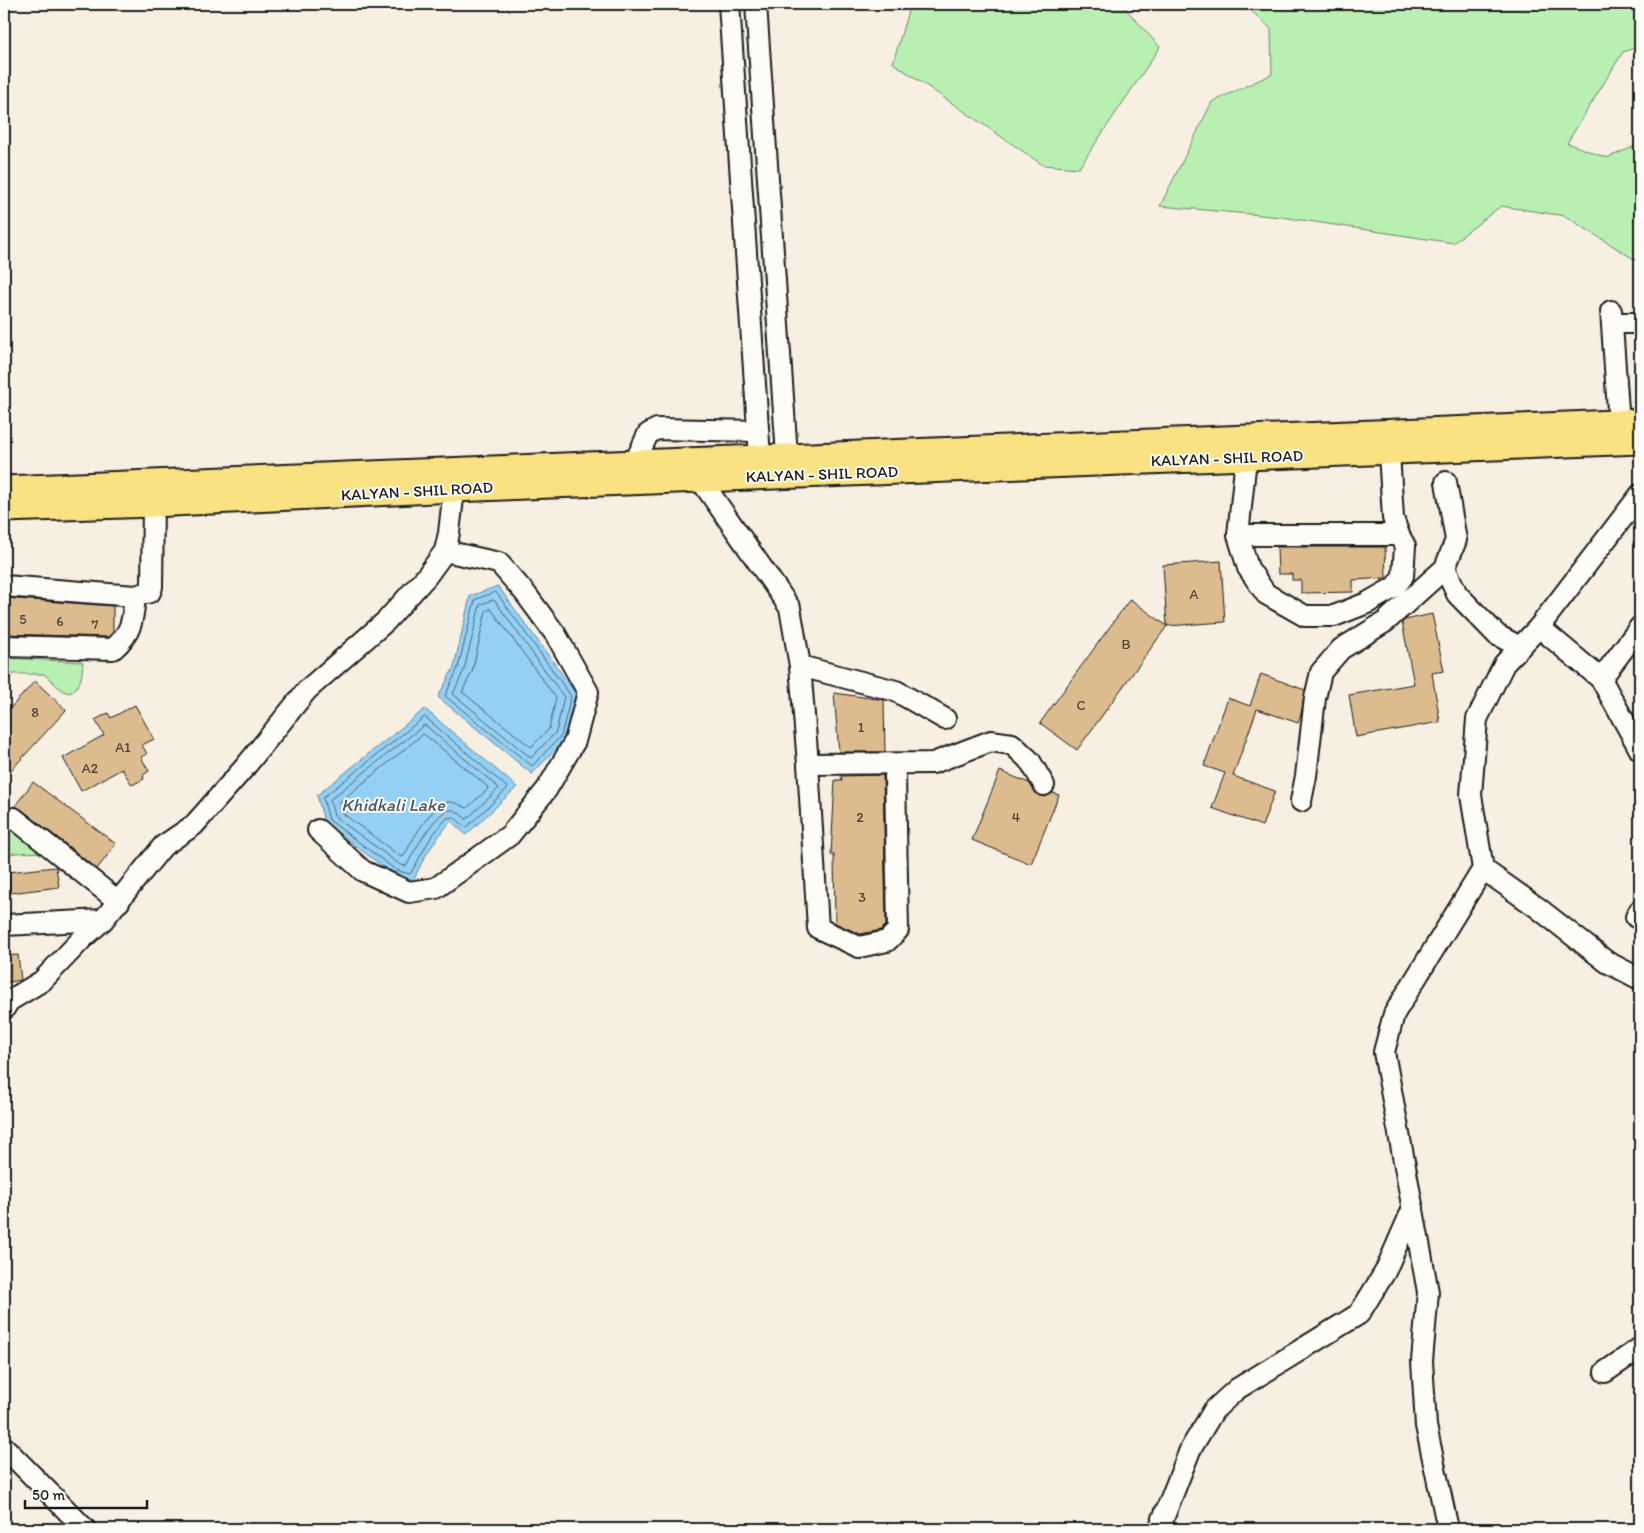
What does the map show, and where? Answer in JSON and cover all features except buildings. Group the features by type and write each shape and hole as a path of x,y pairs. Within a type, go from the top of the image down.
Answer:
{"main road":[{"name":"KALYAN - SHIL ROAD","path":"4,509 153,504 635,462 1630,423"},
{"name":"KALYAN - SHIL ROAD","path":"4,489 454,479 700,479 1640,441"}],"street":[{"path":"729,4 760,457"},
{"path":"756,4 787,456"},
{"path":"1630,423 1611,317 1640,323"},
{"path":"635,462 648,434 657,429 758,431"},
{"path":"1246,458 1238,535 1248,568 1266,594 1305,616 1334,616 1367,603 1395,587 1404,576 1406,546 1399,535 1394,518 1389,452"},
{"path":"4,1008 9,1001 42,981 103,920 163,846 194,825 245,767 307,690 386,621 426,577 445,551 449,533 454,479"},
{"path":"700,479 790,608 800,666 818,928 859,946 887,941 898,930 895,776"},
{"path":"1301,801 1306,776 1315,698 1321,672 1341,649 1385,622 1445,568 1456,540 1446,482"},
{"path":"1448,1529 1426,1426 1422,1361 1428,1292 1384,1052 1394,1014 1483,869 1471,795 1477,719 1504,664 1539,627 1640,498"},
{"path":"4,586 135,596 150,592 152,586 153,504"},
{"path":"1238,535 1399,535"},
{"path":"318,830 363,871 408,892 436,888 510,835 548,789 575,741 588,692 556,635 525,593 499,563 445,551"},
{"path":"1445,568 1457,594 1497,635 1520,647"},
{"path":"4,646 113,649 127,635 132,622 135,596"},
{"path":"1539,627 1601,679 1640,750"},
{"path":"1601,679 1640,627"},
{"path":"800,666 896,691 945,719"},
{"path":"808,764 933,763 991,741 1012,744 1030,762 1044,784"},
{"path":"14,818 119,902"},
{"path":"1483,869 1538,908 1607,962 1640,979"},
{"path":"4,925 103,920"},
{"path":"1159,1529 1190,1450 1214,1410 1237,1389 1359,1314 1385,1272 1412,1208"},
{"path":"1605,1372 1640,1348"},
{"path":"4,1447 85,1529"}],"green space":[{"path":"910,4 1126,4 1124,7 1160,47 1079,168 1043,165 893,63"},
{"path":"1244,4 1640,4 1640,46 1623,52 1567,143 1607,158 1640,144 1640,263 1565,216 1501,206 1453,243 1282,217 1160,206 1212,102 1272,74 1271,29"},
{"path":"4,658 83,662 81,679 77,687 70,693 63,691 44,674 12,674 4,683"},
{"path":"4,818 49,852 13,853 4,862 4,831 7,828"}],"water":[{"path":"498,586 577,695 566,738 532,774 438,697 454,667 470,596"},
{"name":"Khidkali Lake","path":"425,709 517,787 466,835 451,821 430,849 414,880 394,875 324,822 317,795"}]}
